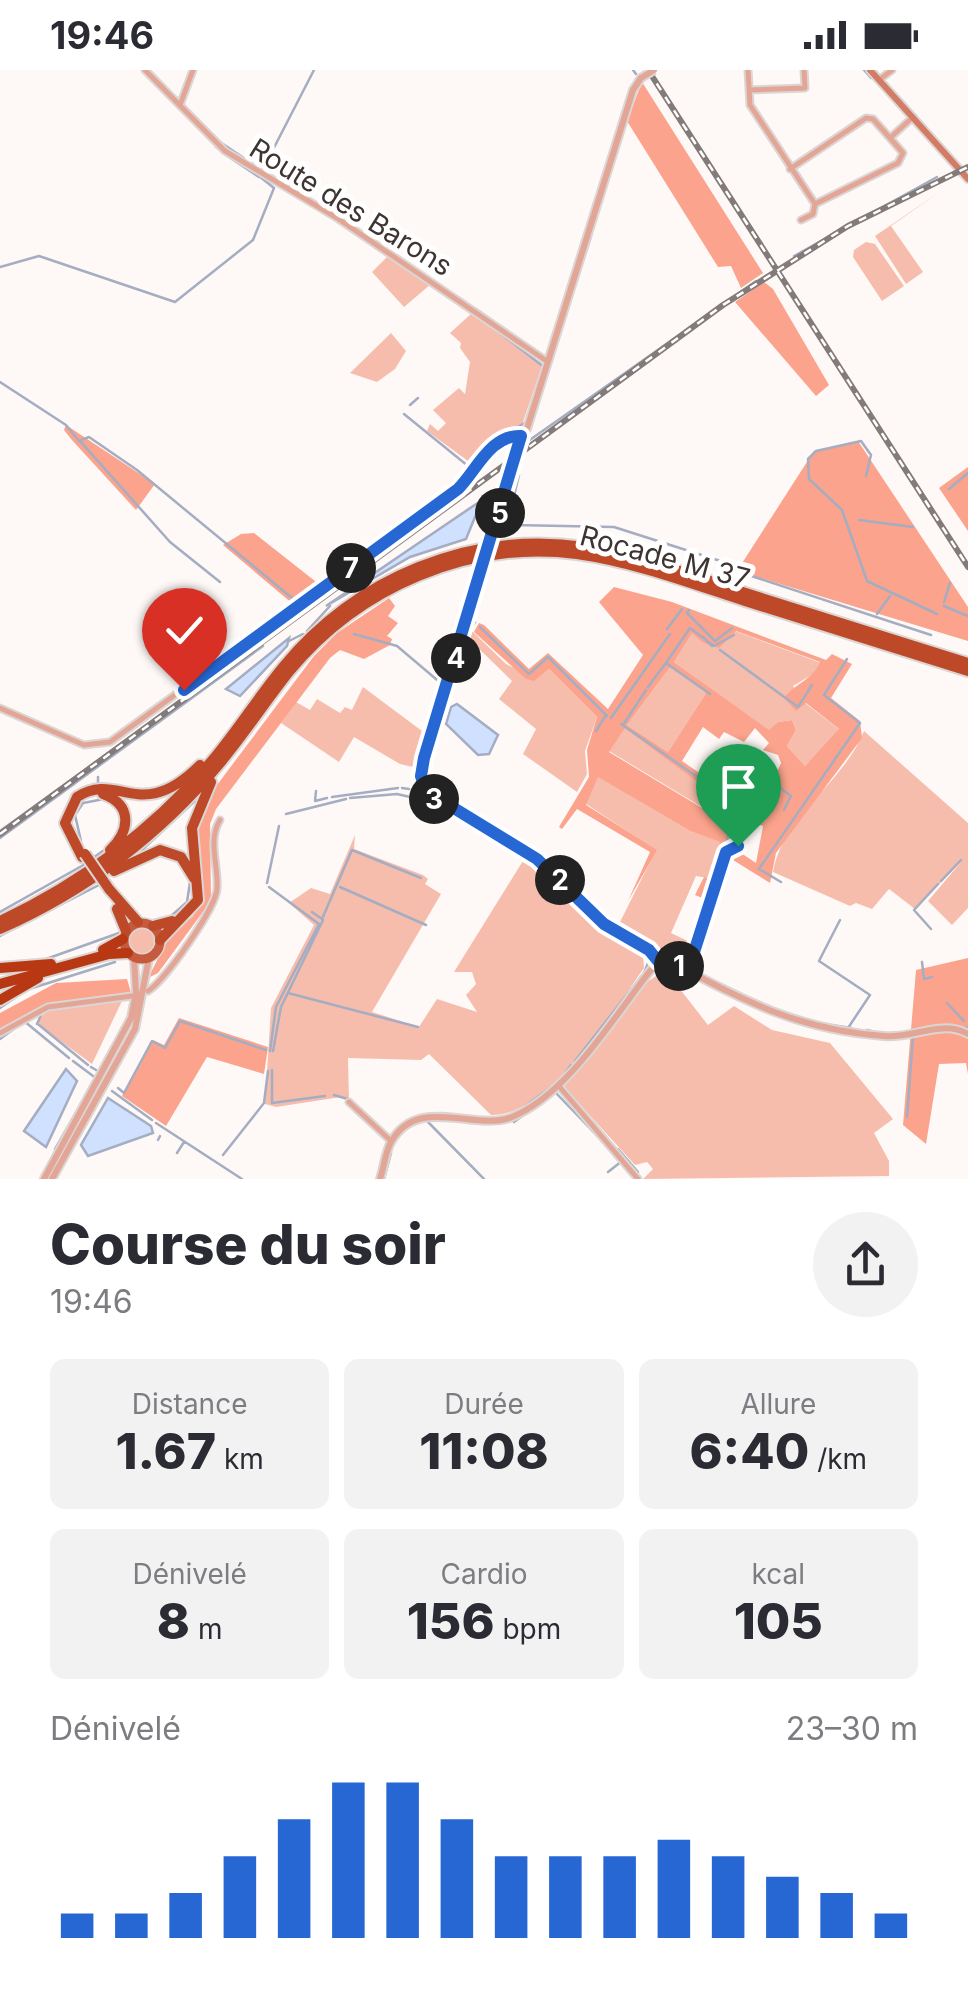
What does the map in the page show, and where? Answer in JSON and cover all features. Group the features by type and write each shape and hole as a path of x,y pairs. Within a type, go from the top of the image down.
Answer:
{"highway":[{"name":"Rocade M 37","path":"0,921 95,868 167,809 301,646 350,604 417,567 501,546 561,544 619,554 968,663"},
{"name":"Rocade M 37","path":"0,930 74,891 165,822 234,747 294,667 354,610 427,572 502,554 560,552 617,562 968,671"},
{"path":"138,922 107,890 65,823 77,797 95,789 143,796 164,792 182,782 238,727"},
{"path":"160,940 198,900 200,883 192,839 194,816 234,747"},
{"path":"83,856 72,834 72,813 85,797 105,794 120,804 126,826 95,868"},
{"path":"74,891 147,852 174,854 192,872 193,898 179,916 153,926"},
{"path":"0,981 111,948 125,935 107,890"},
{"path":"0,968 131,955"},
{"path":"0,1000 70,963"}],"main road":[{"path":"870,70 968,179"},
{"path":"138,922 153,926 160,940 149,958 131,955 125,935 138,922"}],"street":[{"name":"Route des Barons","path":"145,70 225,151 354,228 548,362"},
{"path":"180,106 193,70"},
{"path":"654,70 634,90 424,758 423,786 436,800 537,859 597,919 649,950 658,961 688,971 797,1024 884,1036 948,1027 968,1034"},
{"path":"748,70 750,105 815,204 813,214 801,220"},
{"path":"749,90 805,88 804,70"},
{"path":"879,80 892,70"},
{"path":"790,168 866,118 902,150 898,162 815,204"},
{"path":"890,138 912,118"},
{"path":"0,708 84,745 110,742 458,489 476,463 503,441 523,437"},
{"path":"148,991 212,912 218,888 214,836 220,820"},
{"path":"688,971 726,852 738,846"},
{"path":"44,1179 128,1026 136,993 131,955"},
{"path":"52,1179 135,1029 149,958"},
{"path":"380,1179 392,1142 408,1127 438,1115 508,1118 558,1086 658,961"},
{"path":"0,1034 26,1016 60,1004 132,996"},
{"path":"558,1086 638,1179"},
{"path":"350,1102 392,1142"}],"shaded area":[{"path":"642,82 763,273 741,288 731,266 718,267 627,121"},
{"path":"944,189 891,226 923,272 906,284 875,236"},
{"path":"866,242 875,244 904,286 882,301 853,257 854,250"},
{"path":"388,256 431,284 404,307 372,272"},
{"path":"764,282 773,289 829,385 816,396 735,302"},
{"path":"472,313 542,366 522,425 468,461 427,431 430,424 438,431 446,423 433,410 459,388 465,394 470,362 460,348 461,343 450,333"},
{"path":"391,333 406,351 395,369 377,382 350,373"},
{"path":"66,425 155,484 136,510 71,439 64,430"},
{"path":"858,441 968,607 968,641 737,571 814,451"},
{"path":"968,467 968,531 939,488"},
{"path":"254,533 320,585 293,604 223,545 241,534"},
{"path":"614,587 672,602 826,660 832,654 852,664 831,698 860,721 862,738 776,853 770,883 725,855 709,901 695,895 704,877 708,878 720,842 690,831 598,777 586,805 657,850 628,901 650,852 577,809 562,829 559,827 589,777 587,750 597,717 549,669 534,681 526,679 474,632 479,623 484,625 529,669 548,653 608,709 643,655 599,602","holes":["736,631 820,662 784,698 796,711 806,703 839,729 805,766 787,746 796,730 792,720 778,722 769,730 674,662 692,633 703,643 719,648","671,666 706,693 668,752 627,725","703,727 719,739 724,732 744,742 755,728 769,743 763,750 778,755 781,763 773,781 747,796 733,827 740,801 682,761","625,728 724,802 729,807 727,823 609,752","747,820 763,826 756,863 735,849"]},
{"path":"389,598 395,606 388,616 398,623 387,636 392,639 390,645 364,659 340,650 330,658 216,809 210,824 211,901 158,973 148,978 169,937 193,916 201,899 195,832 205,801 314,656 337,633"},
{"path":"472,631 506,664 536,679 549,669 597,717 585,751 587,774 577,792 523,754 536,729 499,699 512,681 468,638"},
{"path":"735,631 821,663 815,673 793,686 805,703 840,730 805,766 787,746 796,730 792,720 778,722 769,731 674,662 692,632 703,643 719,647"},
{"path":"671,666 706,693 668,752 627,725"},
{"path":"363,687 426,734 413,767 400,764 354,737 339,762 281,723 296,702 310,710 317,699 340,713 345,707 352,710"},
{"path":"625,727 724,802 720,818 609,751"},
{"path":"864,731 968,823 968,908 952,925 928,901 962,861 915,909 889,889 872,909 856,903 850,906 773,872 788,834 843,766"},
{"path":"597,776 690,831 721,842 708,878 696,876 671,933 694,944 686,965 617,928 656,850 586,804"},
{"path":"355,835 354,849 423,875 428,879 425,884 441,894 372,1012 419,1027 437,999 477,1012 466,995 476,984 472,972 454,972 526,856 596,924 643,955 644,968 597,1034 535,1099 513,1111 491,1115 429,1054 421,1060 348,1058 349,1102 341,1097 276,1107 265,1104 271,1008 314,925 289,903 311,888 330,894"},
{"path":"141,925 155,934 156,940 147,954 141,955 127,946 126,940 135,926"},
{"path":"968,958 968,1074 966,1063 939,1064 926,1144 903,1125 916,970"},
{"path":"665,970 708,1025 734,1006 772,1030 830,1043 893,1119 874,1133 889,1161 889,1176 643,1179 653,1169 647,1162 635,1165 564,1087 644,984"},
{"path":"127,979 132,996 48,1007 0,1033 0,1013 56,983"},
{"path":"122,1001 92,1064 36,1023 42,1015 63,1006"},
{"path":"179,1018 268,1047 264,1074 207,1057 166,1126 122,1096 153,1040 164,1045"}],"water":[{"path":"482,500 466,539 410,557 326,606"},
{"path":"289,638 287,646 240,696 226,689"},
{"path":"457,704 498,735 489,754 478,755 446,724 451,707"},
{"path":"66,1069 77,1081 46,1147 24,1131"},
{"path":"108,1098 151,1126 153,1133 88,1156 81,1145"}],"waterway":[{"path":"149,70 155,76"},
{"path":"263,169 314,70"},
{"path":"633,70 636,74"},
{"path":"864,70 871,78"},
{"path":"160,81 177,99"},
{"path":"220,142 257,167"},
{"path":"223,153 259,177"},
{"path":"0,267 39,256 175,302 253,240 274,188 259,176"},
{"path":"794,256 937,177"},
{"path":"579,273 591,236"},
{"path":"524,444 756,281"},
{"path":"531,426 569,305"},
{"path":"476,309 507,331"},
{"path":"483,320 544,367"},
{"path":"0,382 66,425 79,441 89,437 137,470 297,602 257,632"},
{"path":"410,405 418,398"},
{"path":"404,414 468,466 465,475"},
{"path":"504,436 526,422"},
{"path":"866,476 871,455 861,441 816,451 808,459 809,479 842,510 867,581 937,614"},
{"path":"81,442 170,542 220,582"},
{"path":"949,489 968,473"},
{"path":"508,521 519,475"},
{"path":"352,571 459,493"},
{"path":"859,520 913,527"},
{"path":"513,525 614,527 736,566"},
{"path":"736,571 931,635"},
{"path":"460,634 469,583"},
{"path":"944,602 950,583"},
{"path":"877,614 890,596"},
{"path":"307,631 330,606"},
{"path":"944,606 968,616"},
{"path":"667,629 682,609"},
{"path":"689,610 687,613 715,641 732,628"},
{"path":"469,631 475,622"},
{"path":"480,627 529,674 548,657 607,716"},
{"path":"710,694 666,663 690,628 714,646 734,635"},
{"path":"289,641 303,634"},
{"path":"354,634 397,646 443,685"},
{"path":"611,718 670,634"},
{"path":"459,657 466,636"},
{"path":"703,637 712,646"},
{"path":"0,838 263,646"},
{"path":"720,650 798,707 812,685"},
{"path":"781,882 759,869 860,723 824,695 847,659"},
{"path":"197,676 216,662"},
{"path":"648,687 665,664"},
{"path":"452,682 457,667"},
{"path":"439,724 450,688"},
{"path":"623,725 646,690"},
{"path":"0,831 186,697"},
{"path":"596,731 606,715"},
{"path":"621,724 729,799"},
{"path":"416,789 422,757"},
{"path":"98,777 98,784"},
{"path":"772,782 791,796 784,810"},
{"path":"332,797 398,788"},
{"path":"402,788 409,789"},
{"path":"316,791 315,801 327,798"},
{"path":"161,807 174,793"},
{"path":"350,798 397,794 432,802"},
{"path":"142,850 198,798"},
{"path":"81,841 75,815 83,803 104,799"},
{"path":"286,814 346,799"},
{"path":"137,827 151,815"},
{"path":"724,851 732,820"},
{"path":"267,883 279,826"},
{"path":"93,858 107,848"},
{"path":"312,912 322,919 352,850 421,878"},
{"path":"941,881 961,860"},
{"path":"545,861 572,888"},
{"path":"0,912 87,863"},
{"path":"171,916 187,902 190,882"},
{"path":"931,929 914,910 938,884"},
{"path":"0,936 99,885"},
{"path":"269,887 319,924 276,1007 270,1051"},
{"path":"340,887 426,925"},
{"path":"273,1051 281,1007 323,920"},
{"path":"840,920 819,961 870,995 848,1028"},
{"path":"600,925 633,944"},
{"path":"46,959 119,933"},
{"path":"630,935 686,965"},
{"path":"575,1061 644,973 650,958"},
{"path":"26,990 115,962"},
{"path":"922,962 924,979 932,977"},
{"path":"288,993 418,1027"},
{"path":"0,1008 19,995"},
{"path":"947,1003 964,1021"},
{"path":"37,1024 42,1013 51,1009"},
{"path":"24,1021 69,1058"},
{"path":"118,1088 124,1093 152,1041 165,1048 180,1021 266,1050"},
{"path":"825,1024 851,1028"},
{"path":"39,1025 88,1065"},
{"path":"936,1026 968,1028"},
{"path":"0,1039 15,1028"},
{"path":"867,1030 875,1032"},
{"path":"907,1117 913,1037"},
{"path":"73,1061 93,1076"},
{"path":"563,1076 571,1065"},
{"path":"91,1067 96,1070"},
{"path":"272,1070 272,1103 325,1096"},
{"path":"223,1155 264,1103 268,1071"},
{"path":"55,1149 94,1081"},
{"path":"524,1107 550,1088"},
{"path":"112,1091 152,1120"},
{"path":"555,1092 607,1146"},
{"path":"334,1095 351,1100"},
{"path":"514,1122 529,1111"},
{"path":"428,1122 484,1179"},
{"path":"156,1123 242,1179"},
{"path":"158,1140 160,1136"},
{"path":"177,1153 184,1142"},
{"path":"618,1149 638,1172"},
{"path":"384,1179 391,1153"},
{"path":"608,1172 622,1161"}],"railway":[{"path":"648,70 968,567"},
{"path":"0,834 723,305 848,226 968,167"}],"route":[{"path":"184,690 458,489 476,463 503,441 521,436 424,758 421,776 426,791 537,859 604,924 649,950 658,961 688,971 726,852 738,846"}]}
